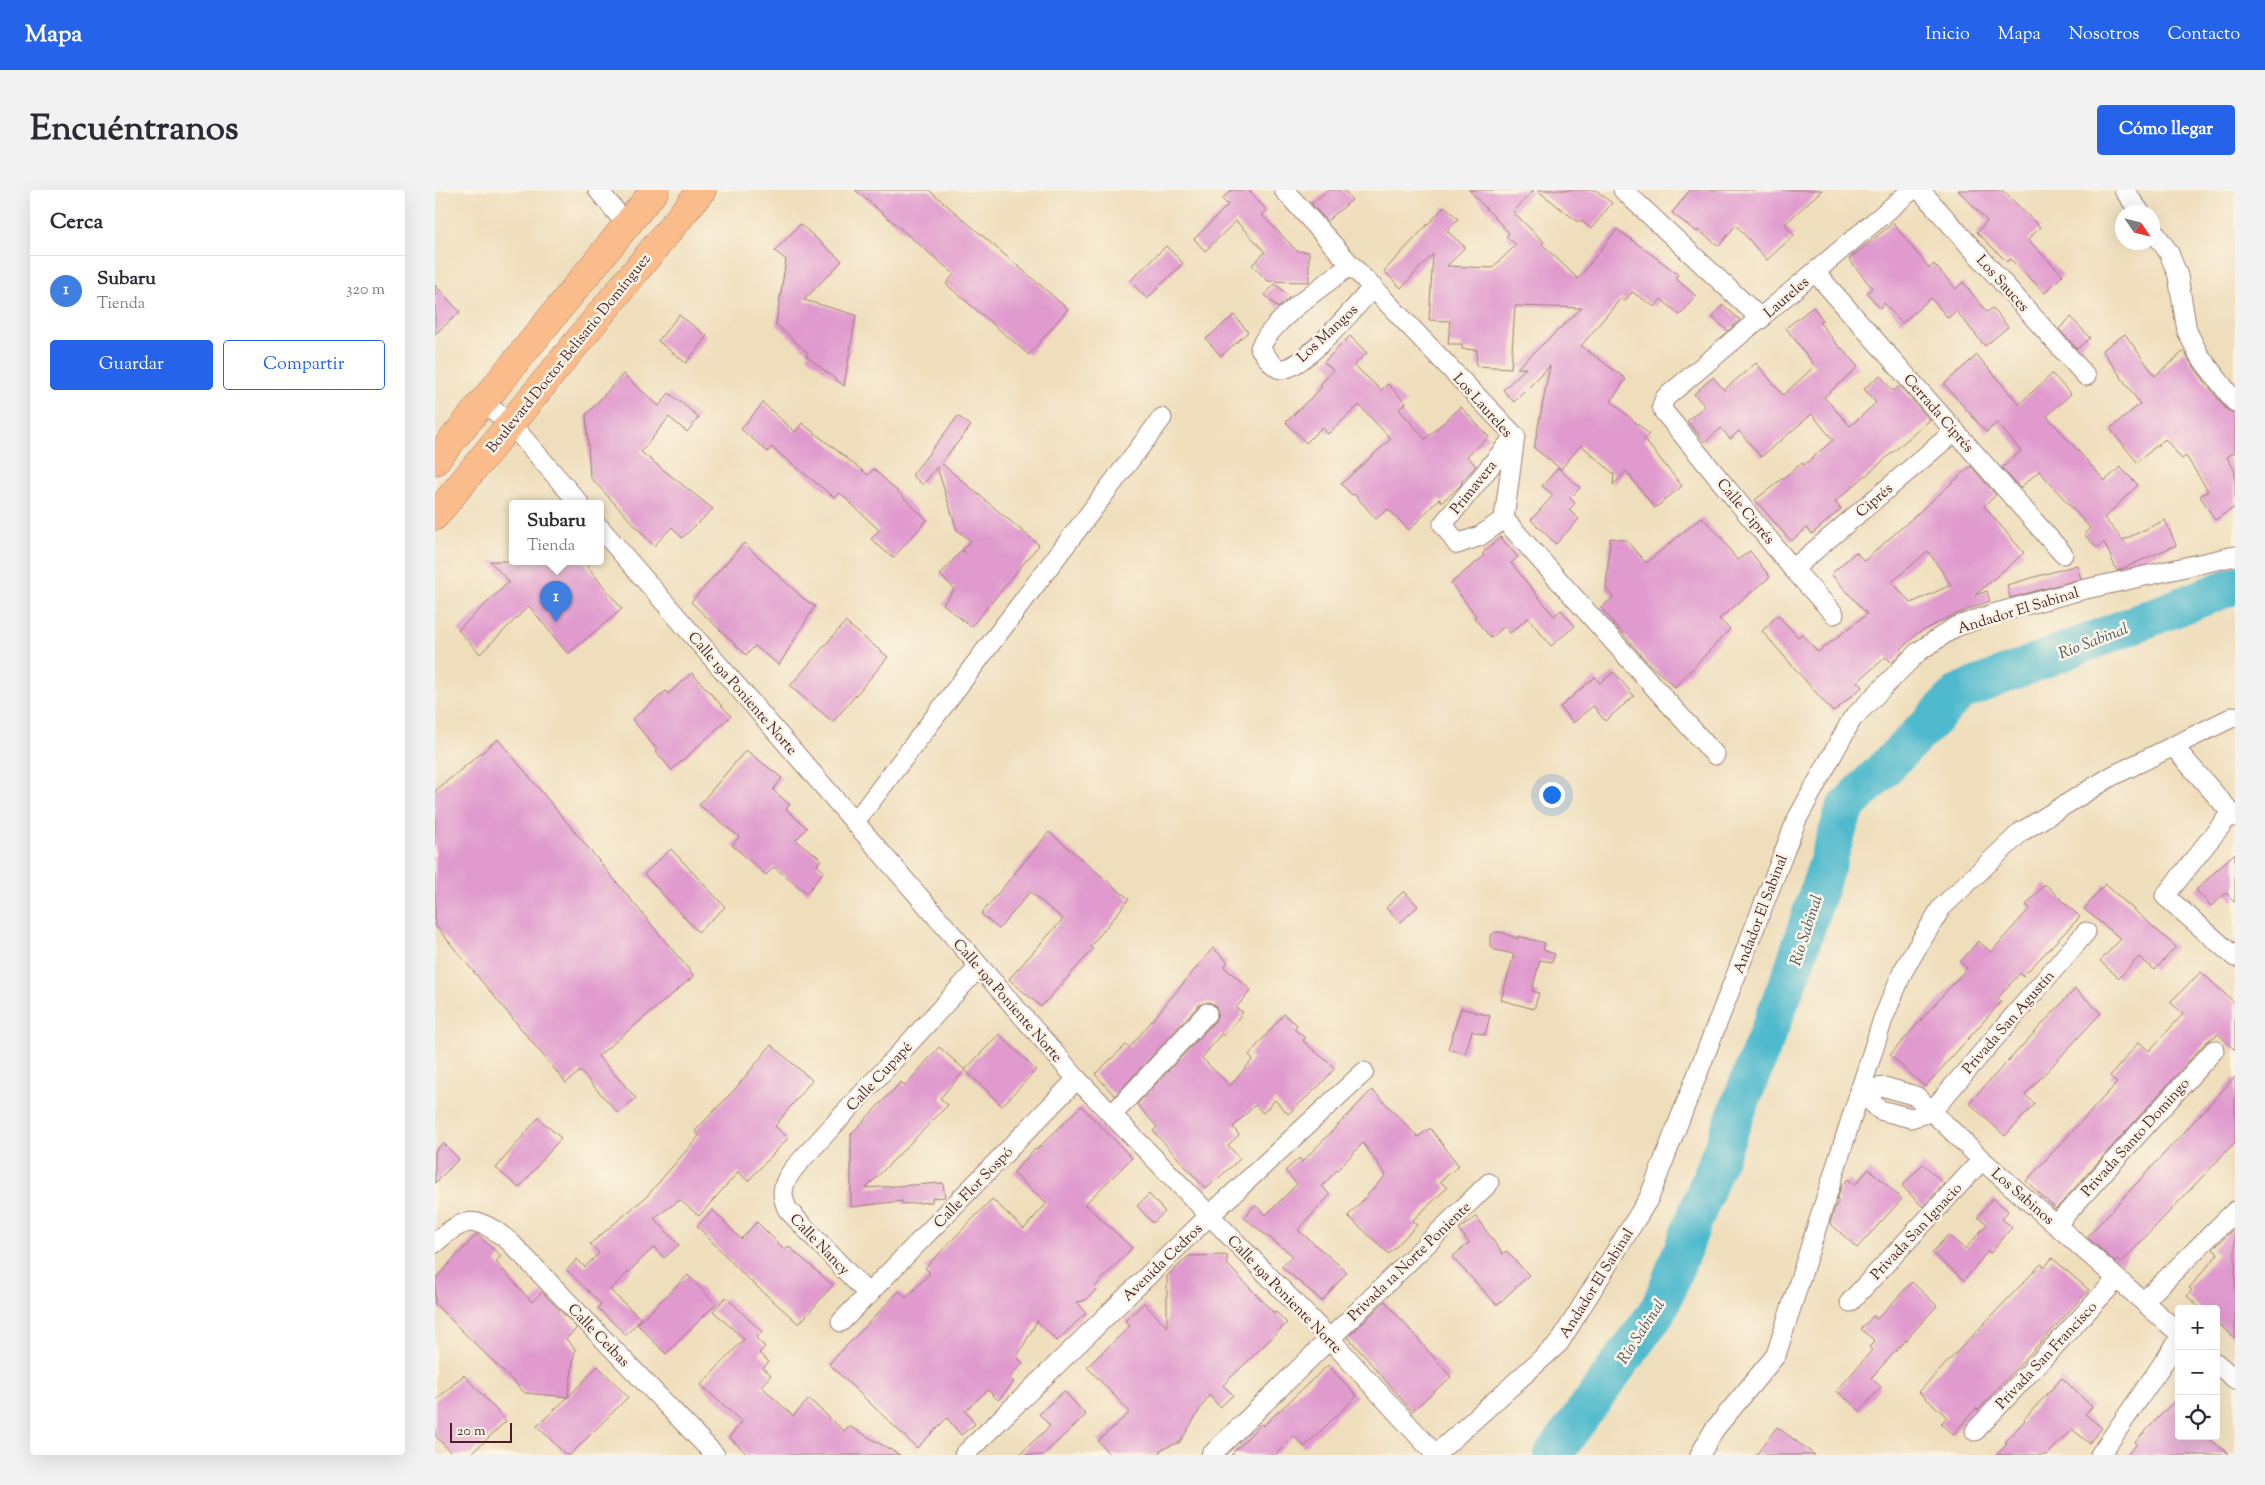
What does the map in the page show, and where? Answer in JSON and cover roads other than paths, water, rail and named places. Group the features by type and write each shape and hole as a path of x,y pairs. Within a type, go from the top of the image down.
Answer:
{"main road":[{"path":"435,461 655,190"},
{"name":"Boulevard Doctor Belisario Domínguez","path":"435,516 702,190"}],"street":[{"path":"598,190 627,225"},
{"name":"Los Laureles","path":"1284,190 1351,265 1515,436 1504,519"},
{"path":"1623,190 1761,319"},
{"name":"Laureles","path":"1662,406 1665,398 1913,190"},
{"name":"Los Sauces","path":"1920,190 2086,376"},
{"path":"2124,190 2135,205"},
{"path":"2160,240 2169,253 2178,276 2187,331 2199,355 2235,402"},
{"name":"Los Mangos","path":"1351,265 1319,288 1280,322 1262,343 1260,348 1276,367 1286,369 1309,354 1343,322 1373,287"},
{"name":"Cerrada Ciprés","path":"1815,272 2063,554"},
{"path":"483,402 511,424 576,500"},
{"name":"Calle Ciprés","path":"1662,406 1664,412 1793,569 1834,614"},
{"path":"855,822 1161,418"},
{"name":"Ciprés","path":"1793,569 1955,431"},
{"name":"Primavera","path":"1504,519 1480,536 1457,544 1443,524 1515,436"},
{"path":"1504,519 1715,755"},
{"name":"Calle 19a Poniente Norte","path":"604,533 1077,1079 1329,1338 1435,1454"},
{"name":"Andador El Sabinal","path":"1435,1454 1559,1343 1649,1198 1797,819 1852,719 1918,652 1955,628 1993,614 2077,591 2235,556"},
{"path":"1700,1455 1715,1430 1776,1355 1883,1019 1903,971 1941,908 2021,832 2112,776 2235,716"},
{"path":"2173,746 2233,815 2165,896 2235,957"},
{"name":"Privada San Agustín","path":"1931,1112 2086,932"},
{"name":"Calle Cupapé","path":"782,1187 795,1167 979,968"},
{"path":"1112,1116 1207,1013"},
{"name":"Privada Santo Domingo","path":"2057,1224 2214,1050"},
{"name":"Avenida Cedros","path":"964,1455 1209,1216 1363,1072"},
{"name":"Calle Flor Sospó","path":"841,1322 1077,1079"},
{"name":"Los Sabinos","path":"1859,1091 1885,1087 1916,1096 1983,1160 2175,1329"},
{"name":"Privada San Ignacio","path":"1851,1302 1983,1160"},
{"name":"Privada 1a Norte Poniente","path":"1211,1455 1489,1183"},
{"name":"Calle Nancy","path":"782,1187 782,1199 788,1210 869,1295"},
{"path":"2143,1301 2235,1211"},
{"name":"Calle Ceibas","path":"435,1243 460,1223 478,1221 495,1229 510,1242 715,1455"},
{"name":"Privada San Francisco","path":"1975,1431 2117,1279"},
{"path":"2101,1455 2175,1346"},
{"path":"2220,1366 2235,1379"}],"waterway":[{"name":"Río Sabinal","path":"1553,1455 1659,1309 1793,969 1845,808 1960,692 2235,585"}],"place":[{"name":"Subaru","path":"556,622"}]}
